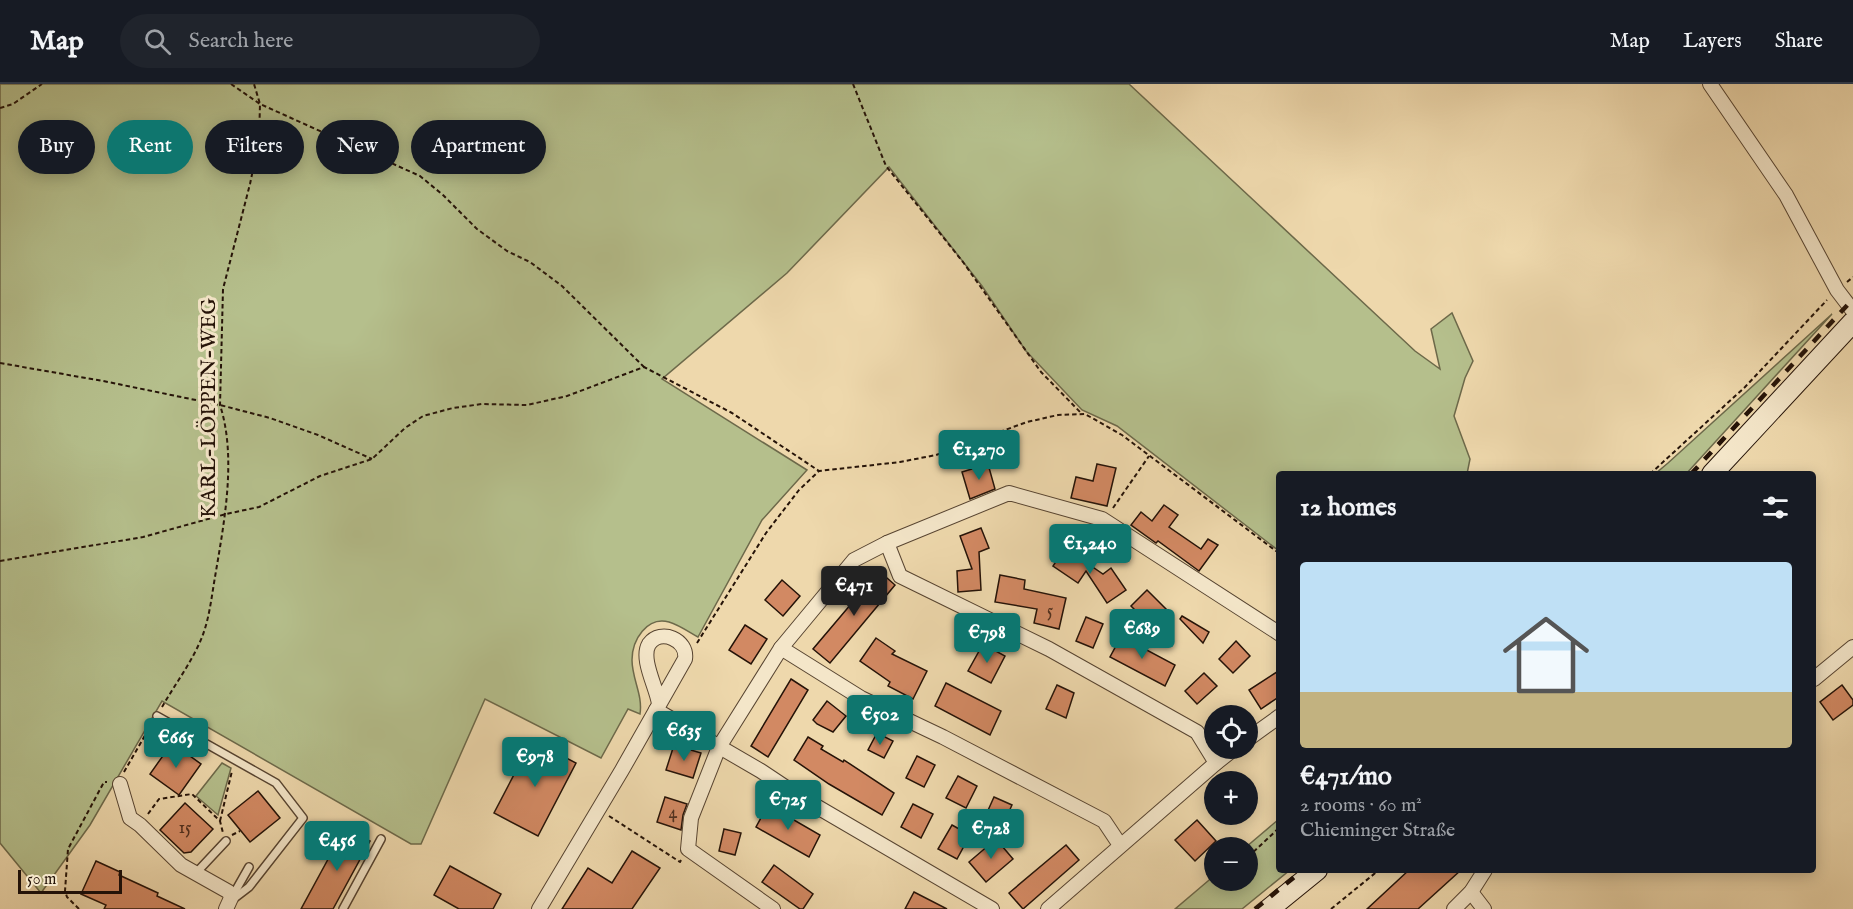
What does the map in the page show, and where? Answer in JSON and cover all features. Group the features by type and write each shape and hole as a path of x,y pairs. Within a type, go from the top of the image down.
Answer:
{"street":[{"path":"1710,84 1786,195 1837,290 1853,311"},
{"path":"1715,471 1853,322"},
{"path":"772,909 688,849 691,818 719,747 781,648 854,560 886,543 1009,493 1105,521 1276,631"},
{"path":"886,543 900,576 1049,649 1197,732 1216,763"},
{"path":"539,909 599,810 658,707 685,659 686,653 679,642 665,636 658,637 647,647 646,661 658,707 797,795 986,908"},
{"path":"1816,678 1853,647"},
{"path":"781,648 861,698 943,737 1104,821 1120,845"},
{"path":"1258,732 1276,719"},
{"path":"1048,909 1221,759"},
{"path":"120,784 130,818 181,865 226,889 230,894 228,905"},
{"path":"1269,909 1313,873"},
{"path":"1454,909 1471,892 1483,873"},
{"path":"1471,892 1484,909"}],"lane":[{"path":"157,716 276,783 303,818 249,887 228,905"},
{"path":"343,909 381,840"},
{"path":"196,873 226,841"},
{"path":"228,905 249,867"}],"path":[{"path":"0,108 14,104 42,84"},
{"path":"231,84 260,104 420,176 477,229 507,251 530,262 562,286 644,367 732,413 819,471"},
{"name":"KARL-LÖPPEN-WEG","path":"120,784 122,774 199,644 208,618 226,514 227,442 220,405 223,289 257,152 260,104 254,84"},
{"path":"853,84 886,166 963,262 1041,372 1083,414 1122,435 1276,551"},
{"path":"1653,471 1745,387 1837,290"},
{"path":"0,363 220,405 270,418 318,435 372,459"},
{"path":"0,561 143,537 259,507 320,476 372,459 405,428 423,416 453,408 482,404 526,405 557,398 644,367"},
{"path":"686,653 700,640 766,533 799,490 819,471 900,462 936,455 1027,422 1083,414"},
{"path":"1105,521 1150,456"},
{"path":"220,821 236,760"},
{"path":"79,909 67,897 65,891 68,849 104,782 120,784"},
{"path":"140,825 159,799 192,794 220,821 226,841 240,831"},
{"path":"599,810 680,862 688,849"},
{"path":"1258,848 1276,831"},
{"path":"1331,909 1374,873"}],"green space":[{"path":"0,84 1129,84 1415,351 1440,369 1431,329 1452,313 1473,361 1465,378 1454,416 1470,459 1468,471 1276,471 1276,549 1117,426 1082,410 1026,351 982,286 889,167 787,273 662,379 807,470 762,520 698,637 676,625 661,621 642,631 635,645 632,660 640,700 640,714 628,709 601,758 485,699 421,844 411,844 162,701 90,825 41,893 0,843"},
{"path":"1832,314 1689,471 1659,471"},
{"path":"222,763 231,768 218,815 196,796"},
{"path":"1276,822 1276,873 1286,873 1242,909 1175,909 1204,884 1204,891 1258,891 1258,837"}],"building":[{"path":"988,464 995,489 970,499 962,472"},
{"path":"1097,464 1116,468 1107,506 1071,498 1076,477 1093,481"},
{"path":"1164,505 1178,515 1169,527 1201,549 1208,539 1218,545 1199,571 1158,541 1156,543 1131,525 1141,512 1152,521"},
{"path":"981,528 989,548 979,552 981,590 958,592 957,571 972,569 960,536"},
{"path":"1065,548 1103,574 1111,568 1126,590 1107,603 1086,571 1078,583 1053,566"},
{"path":"879,571 895,585 830,663 813,649"},
{"path":"1000,575 1025,580 1024,589 1066,598 1059,629 1034,623 1037,609 995,602"},
{"path":"782,580 800,596 783,616 765,600"},
{"path":"1147,590 1170,613 1154,629 1131,606"},
{"path":"1182,616 1209,632 1203,643 1180,619"},
{"path":"1086,617 1103,624 1093,648 1076,641"},
{"path":"745,625 767,639 751,664 729,650"},
{"path":"1123,633 1143,644 1141,647 1175,665 1165,686 1110,657"},
{"path":"876,638 895,651 892,654 927,671 913,699 888,686 890,682 860,661"},
{"path":"1236,641 1250,656 1233,673 1219,659"},
{"path":"983,644 1005,656 991,683 968,671"},
{"path":"1204,673 1217,686 1197,704 1185,691"},
{"path":"1276,673 1276,699 1261,709 1249,690"},
{"path":"791,679 808,690 768,757 751,746"},
{"path":"946,683 1001,711 990,735 935,706"},
{"path":"1057,685 1074,693 1066,718 1046,709"},
{"path":"1842,685 1853,700 1853,705 1833,720 1820,702"},
{"path":"827,701 846,716 833,732 813,720"},
{"path":"877,733 893,741 884,758 868,750"},
{"path":"808,737 823,746 821,749 843,762 844,760 894,793 882,815 829,784 794,760"},
{"path":"532,740 576,763 538,836 494,813"},
{"path":"172,743 201,764 179,795 150,774"},
{"path":"674,745 701,753 693,778 666,770"},
{"path":"917,756 935,765 924,787 906,778"},
{"path":"958,776 977,786 966,808 946,798"},
{"path":"258,791 280,818 250,842 228,815"},
{"path":"665,797 687,804 681,830 657,822"},
{"path":"994,797 1012,805 1003,825 985,817"},
{"path":"185,803 213,829 191,852 184,853 160,830"},
{"path":"913,804 933,814 921,838 901,827"},
{"path":"768,805 820,835 809,857 756,827"},
{"path":"1197,820 1212,837 1204,837 1204,852 1195,861 1175,840"},
{"path":"952,825 970,835 957,859 938,849"},
{"path":"345,828 370,841 333,909 301,909"},
{"path":"724,829 741,833 735,855 719,851"},
{"path":"996,839 1013,859 986,882 969,862"},
{"path":"1066,845 1079,860 1023,909 1009,893"},
{"path":"632,851 660,868 632,909 562,909 588,868 612,883"},
{"path":"96,861 120,872 119,875 158,893 157,896 185,909 104,909 106,905 81,894"},
{"path":"774,865 813,894 803,909 762,882"},
{"path":"450,866 501,894 493,909 459,909 434,895"},
{"path":"1406,873 1458,873 1418,909 1367,909"},
{"path":"914,892 947,909 905,909"}],"railway":[{"path":"1694,471 1853,299"},
{"path":"1255,909 1299,873"}]}
